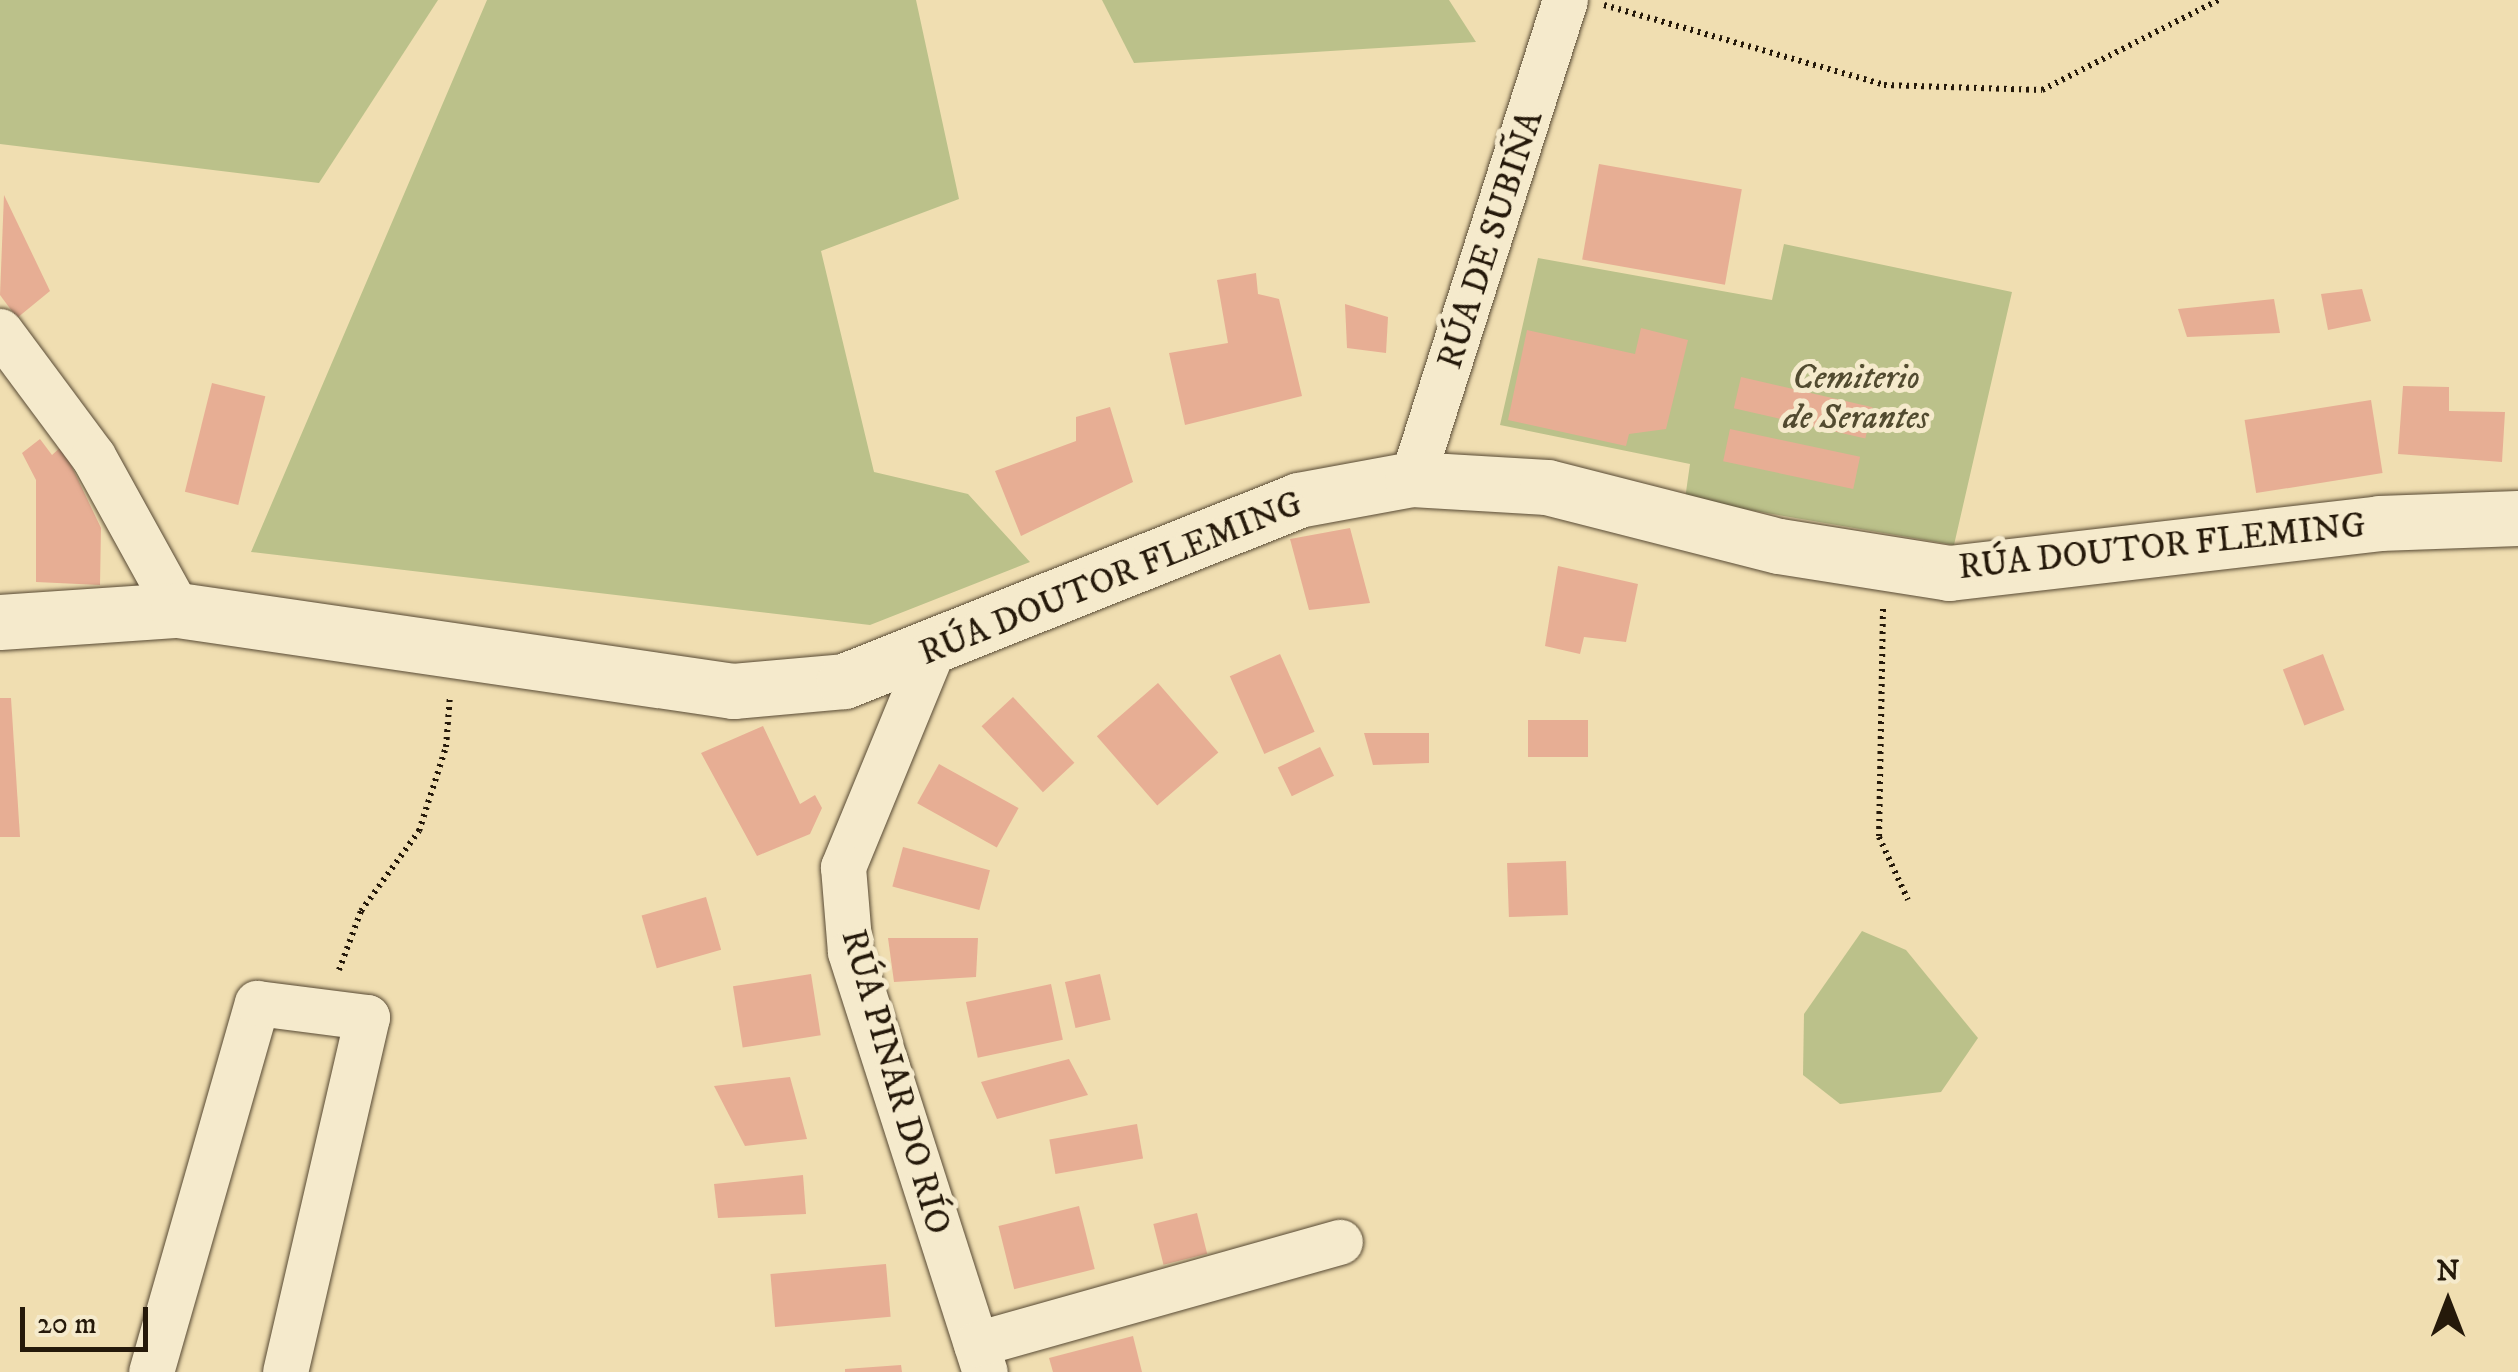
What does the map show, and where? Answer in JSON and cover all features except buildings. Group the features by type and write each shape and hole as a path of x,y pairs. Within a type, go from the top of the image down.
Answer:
{"main road":[{"name":"RÚA DOUTOR FLEMING","path":"0,622 178,610 734,691 844,681 932,652 1298,500 1412,479 1546,487 1779,546 1949,573 2379,523 2518,518"}],"street":[{"name":"RÚA DE SUBIÑA","path":"1412,479 1565,0"},
{"path":"0,331 92,456 178,610"},
{"name":"RÚA PINAR DO RÍO","path":"932,652 843,867 850,952 981,1358 1340,1242"},
{"path":"150,1372 257,1003 367,1017 285,1372"}],"path":[{"path":"1589,0 1884,85 2042,90 2219,0"},
{"path":"1884,562 1878,837 1908,900"},
{"path":"323,1011 361,911 420,831 446,747 454,648"}],"green space":[{"path":"0,0 438,0 319,183 0,144"},
{"path":"487,0 916,0 959,199 821,251 874,472 968,494 1030,562 870,625 251,552"},
{"path":"1102,0 1449,0 1476,42 1134,63"},
{"name":"Cemiterio de Serantes","path":"1784,244 2012,292 1954,545 1685,499 1690,464 1500,425 1538,258 1772,300"},
{"path":"1862,931 1906,950 1978,1038 1941,1092 1840,1104 1803,1075 1804,1014"}]}
